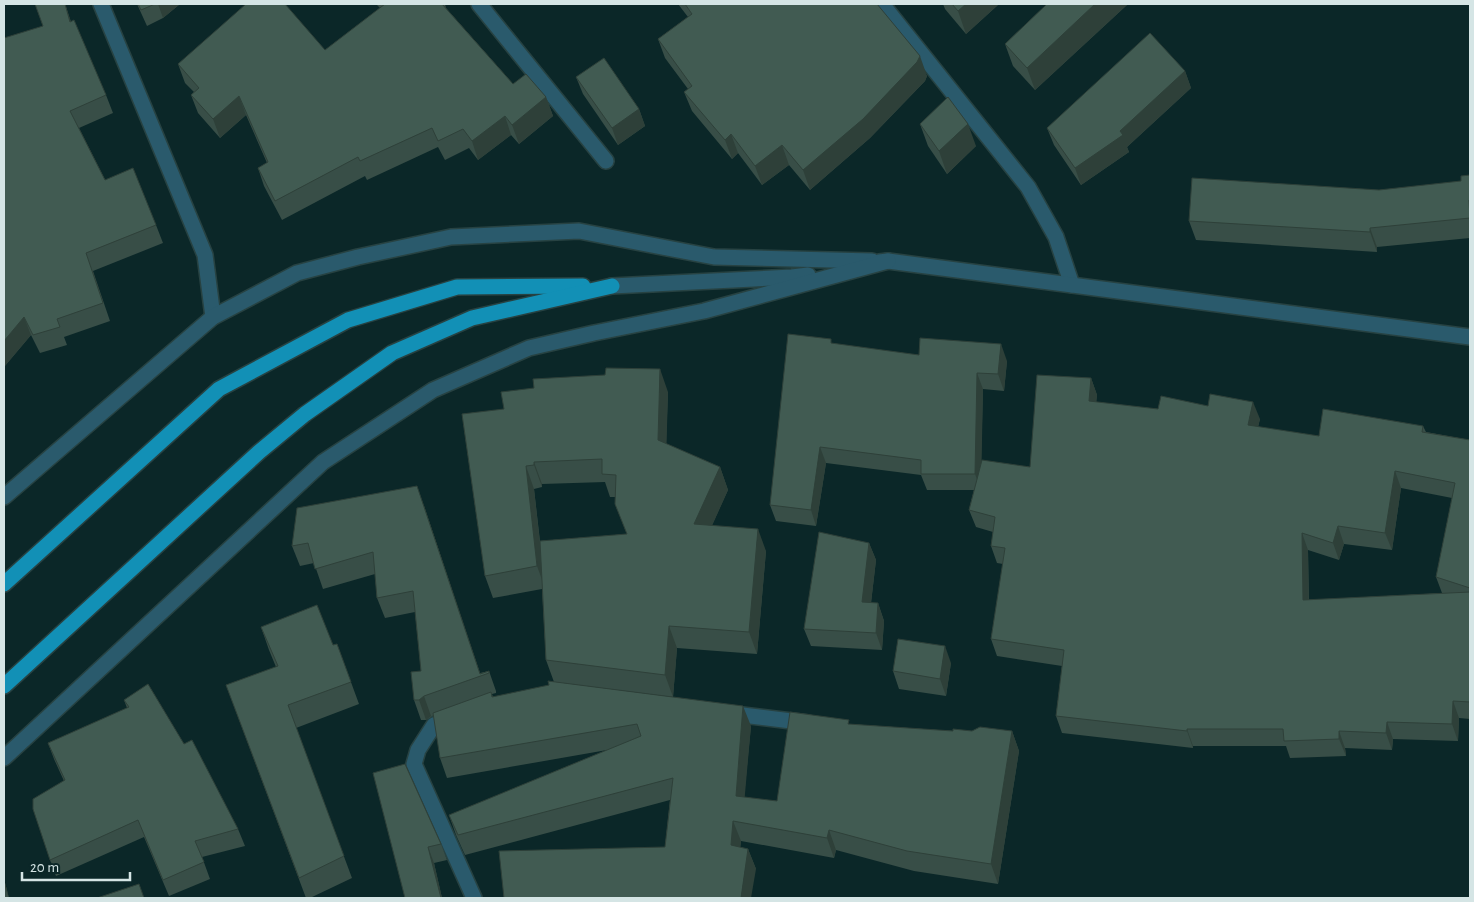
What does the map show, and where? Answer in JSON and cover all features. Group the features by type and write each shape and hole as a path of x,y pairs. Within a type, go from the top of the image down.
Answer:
{"main road":[{"path":"4,584 219,389 348,320 457,287 612,286"},
{"path":"4,686 259,452 305,414 392,353 472,318 612,286"}],"street":[{"path":"101,4 205,255 213,317"},
{"path":"480,4 606,161"},
{"path":"882,4 1028,187 1056,237 1072,285"},
{"path":"4,497 213,317 297,273 358,257 451,237 579,231 714,257 888,261 1470,337"},
{"path":"612,286 792,278 888,261"},
{"path":"4,758 324,462 433,390 529,348 704,311 888,261"},
{"path":"711,711 827,725"},
{"path":"471,712 434,725 418,750 414,764 474,898"}],"building":[{"path":"35,4 65,4 70,22 74,20 106,95 70,111 105,180 133,168 156,225 86,253 103,303 57,319 60,327 33,335 24,317 4,341 4,38 43,26"},
{"path":"138,4 155,4 141,10"},
{"path":"246,4 285,4 325,50 385,4 442,4 513,84 526,74 546,97 512,125 505,116 472,141 463,129 438,141 432,128 360,161 358,157 275,201 258,168 268,162 239,96 213,119 191,95 199,88 178,64"},
{"path":"685,4 877,4 920,56 917,62 863,119 803,170 782,145 755,166 731,134 725,140 684,92 692,86 658,39 692,14"},
{"path":"952,4 966,4 958,11"},
{"path":"1047,4 1095,4 1027,68 1005,44"},
{"path":"1150,33 1185,71 1120,131 1123,135 1075,168 1047,128"},
{"path":"604,58 639,109 612,128 576,77"},
{"path":"948,97 968,124 939,151 920,124"},
{"path":"1470,175 1470,218 1370,228 1370,232 1189,221 1192,178 1379,190 1461,181 1461,176"},
{"path":"788,334 831,339 831,343 919,355 920,338 1001,344 998,374 977,373 975,474 921,474 921,460 820,447 811,510 770,505"},
{"path":"606,368 660,369 658,440 720,467 694,524 758,529 749,632 669,626 665,675 546,660 540,541 627,534 615,504 616,475 602,474 602,459 534,462 534,465 526,466 537,566 485,576 462,414 504,409 501,392 534,388 533,379 605,375"},
{"path":"1037,375 1091,378 1089,401 1158,409 1161,396 1208,406 1210,394 1253,402 1248,425 1319,436 1323,409 1423,426 1422,432 1470,440 1470,588 1436,577 1455,483 1395,471 1385,533 1338,526 1333,543 1302,533 1303,600 1470,592 1470,702 1453,701 1452,724 1387,722 1386,733 1339,731 1339,739 1284,741 1283,729 1187,729 1187,731 1056,716 1064,650 991,639 1005,548 991,546 995,517 969,510 982,460 1030,467"},
{"path":"417,486 480,674 489,671 489,673 424,696 419,700 414,700 411,672 421,671 413,591 377,598 373,552 315,569 308,543 292,546 297,508"},
{"path":"819,532 869,543 862,602 878,603 876,633 804,629"},
{"path":"317,605 333,645 337,644 351,682 288,705 344,856 299,878 226,685 278,666 261,627"},
{"path":"898,639 945,646 940,679 893,671"},
{"path":"548,681 743,706 736,796 777,801 790,712 849,720 848,724 953,731 953,729 972,731 980,727 1012,731 991,864 907,851 829,830 827,838 733,821 731,845 748,849 741,898 504,898 499,851 665,847 673,778 458,835 449,815 641,736 637,724 440,758 433,713 491,692 492,697 549,685"},
{"path":"148,684 184,744 192,740 238,829 195,841 204,862 163,880 138,820 50,860 33,809 33,799 65,780 48,743 129,707 124,700"},
{"path":"405,764 441,844 428,847 441,898 405,898 373,773"},
{"path":"139,884 144,898 97,898"}]}
